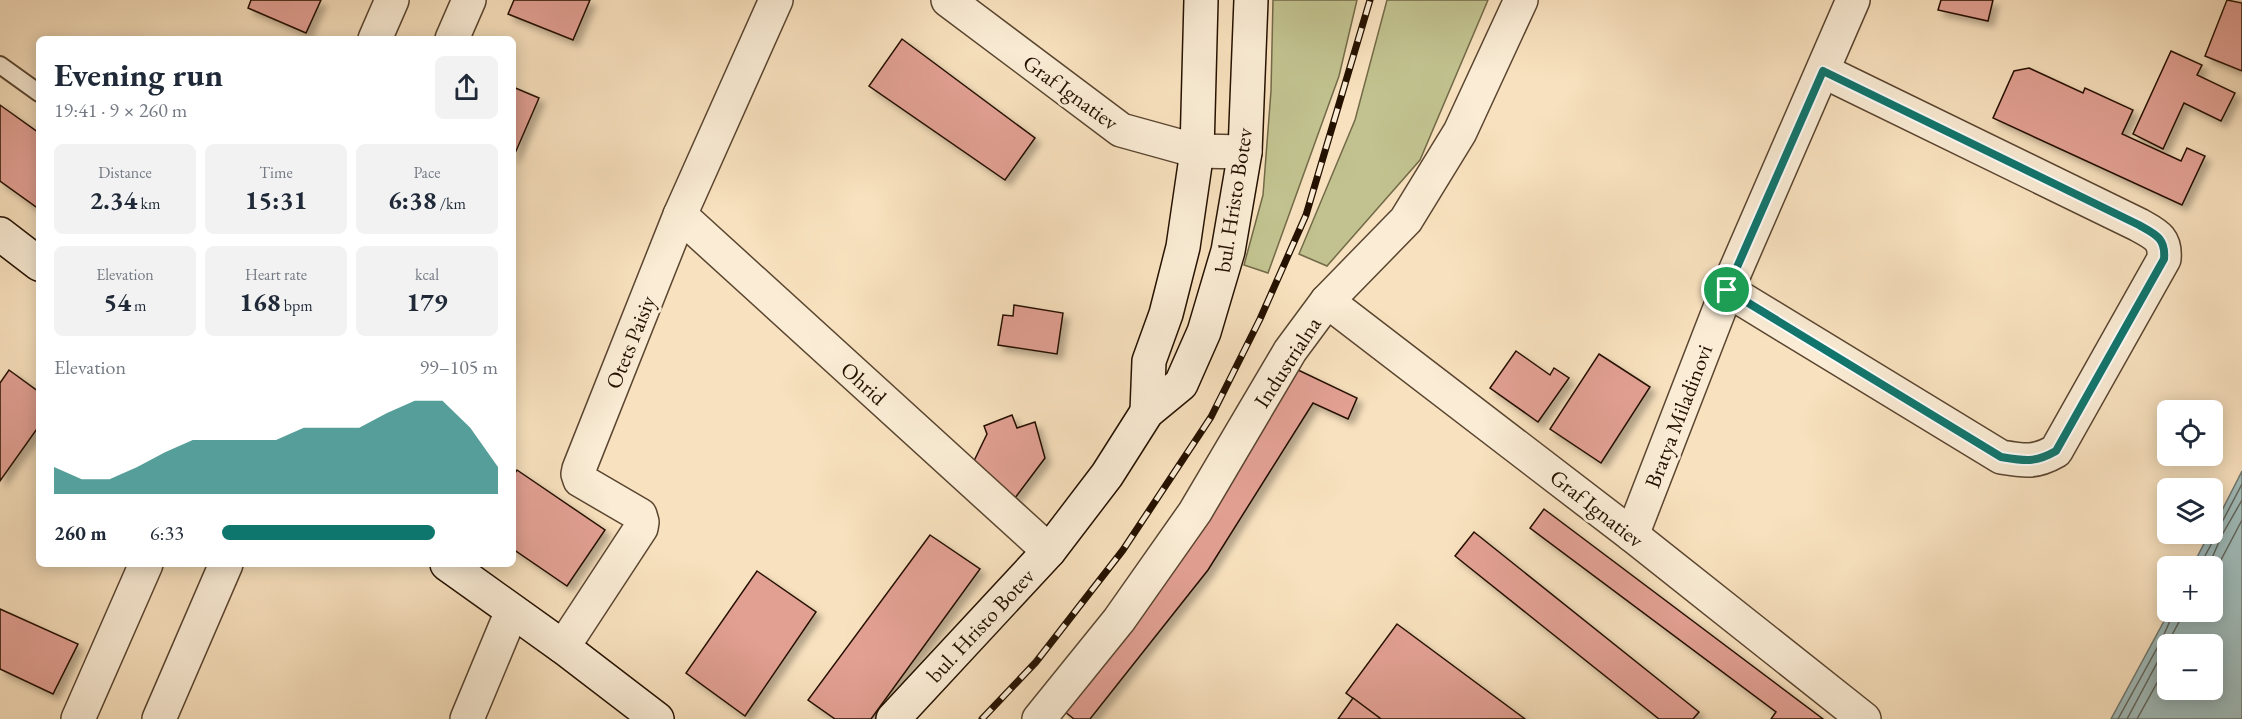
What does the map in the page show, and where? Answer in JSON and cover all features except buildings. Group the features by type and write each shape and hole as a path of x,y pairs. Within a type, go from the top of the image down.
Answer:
{"street":[{"path":"376,36 392,0"},
{"path":"453,36 469,0"},
{"name":"Otets Paisiy","path":"562,647 641,528 642,522 640,516 580,480 578,474 680,215 776,0"},
{"name":"Graf Ignatiev","path":"948,0 1121,130 1197,151 1245,152"},
{"name":"bul. Hristo Botev","path":"1147,412 1149,361 1166,314 1183,248 1197,151 1201,0"},
{"name":"bul. Hristo Botev","path":"894,719 1049,551 1107,476 1147,412 1181,384 1204,332 1228,251 1245,152 1251,0"},
{"name":"Industrialna","path":"1039,719 1119,620 1195,512 1290,351 1327,301 1406,220 1460,132 1521,0"},
{"name":"Bratya Miladinovi","path":"1632,535 1727,290 1853,0"},
{"path":"1727,290 2001,457 2022,460 2042,459 2056,451 2164,259 2165,249 2160,239 2128,220 1823,71"},
{"name":"Ohrid","path":"680,215 1049,551"},
{"path":"0,234 36,262"},
{"name":"Graf Ignatiev","path":"1327,301 1632,535 1864,719"},
{"path":"78,719 145,567"},
{"path":"159,719 225,567"},
{"path":"451,567 657,719"},
{"path":"467,719 512,610"}],"lane":[{"path":"0,65 36,91"}],"green space":[{"path":"1273,0 1357,0 1339,76 1268,273 1244,265 1263,195 1271,91"},
{"path":"1387,0 1488,0 1420,160 1327,266 1299,254 1355,120"}],"water":[{"path":"2242,471 2242,719 2111,719 2157,634 2157,700 2223,700 2223,634 2157,634 2164,622 2223,622 2223,556 2198,556 2204,544 2223,544 2223,508"}],"railway":[{"path":"982,719 1036,662 1123,550 1211,417 1260,319 1306,215 1370,0"}],"route":[{"path":"1823,71 2139,225 2160,239 2165,249 2164,259 2056,451 2042,459 2022,460 2001,457 1727,290 1823,71"}]}
